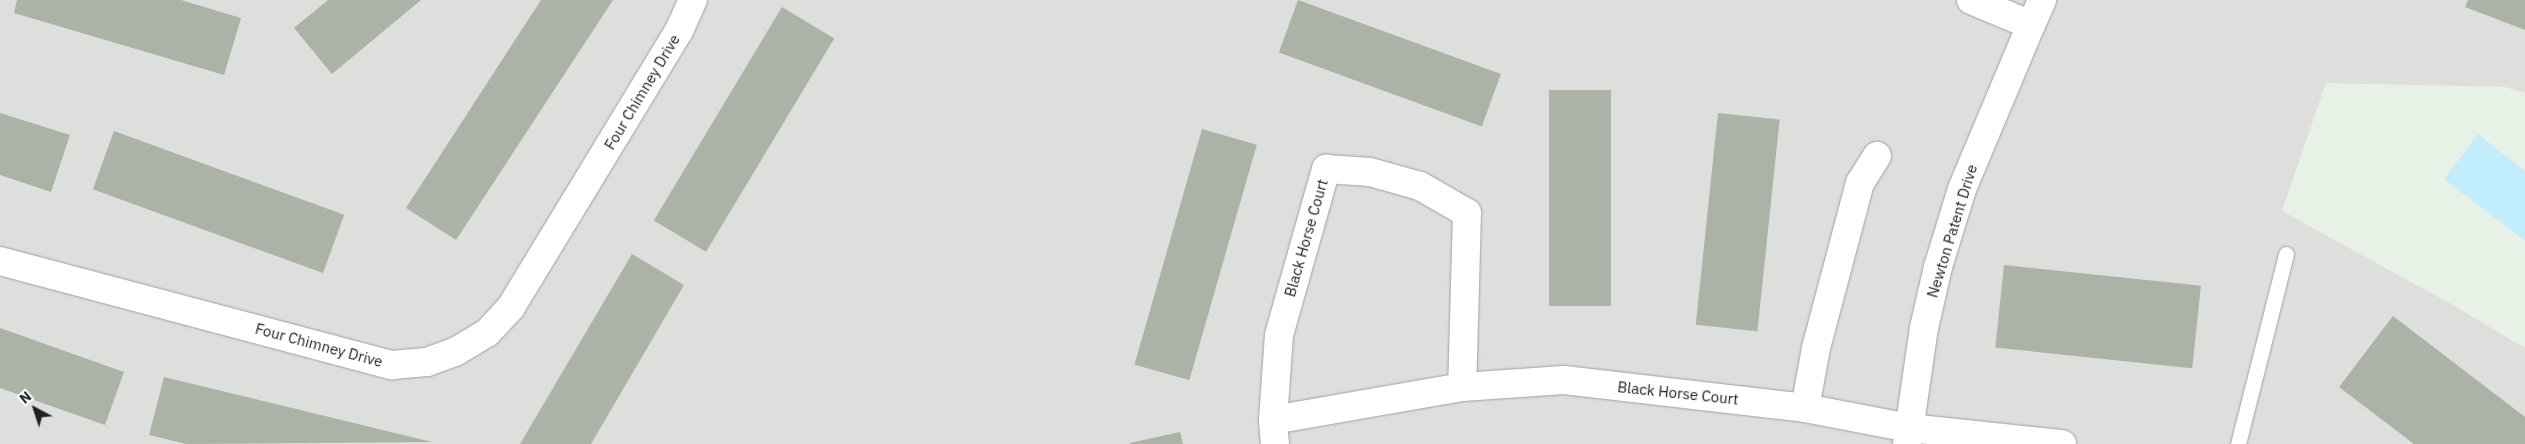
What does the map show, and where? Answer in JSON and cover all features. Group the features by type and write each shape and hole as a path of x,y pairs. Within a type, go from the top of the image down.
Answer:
{"street":[{"name":"Four Chimney Drive","path":"0,261 392,365 427,362 455,352 487,333 511,307 679,31 692,0"},
{"path":"1971,0 2031,25"},
{"name":"Newton Patent Drive","path":"1908,436 1924,328 1938,267 1962,189 2042,0"},
{"path":"1805,408 1816,348 1860,183 1877,156"},
{"name":"Black Horse Court","path":"1462,387 1467,213 1420,186 1370,172 1326,169 1279,335 1274,432 1462,387 1564,380 1805,408 1908,436 2062,444"}],"lane":[{"path":"2238,444 2286,254"}],"shaded area":[{"path":"0,0 2525,0 2525,93 2505,87 2326,83 2282,211 2451,304 2525,348 2525,444 0,444"},
{"path":"2478,134 2525,171 2525,241 2444,179"}],"building":[{"path":"17,0 181,0 241,18 224,75 14,13"},
{"path":"328,0 421,0 332,74 294,28"},
{"path":"541,0 613,0 456,240 406,208"},
{"path":"1298,0 1501,74 1482,126 1279,53"},
{"path":"2468,0 2525,0 2525,30 2465,7"},
{"path":"782,7 834,38 706,252 654,220"},
{"path":"1549,90 1611,90 1611,306 1549,306"},
{"path":"0,113 70,135 51,192 0,175"},
{"path":"1718,113 1780,119 1757,331 1696,325"},
{"path":"1202,129 1257,145 1189,380 1134,365"},
{"path":"114,131 344,215 323,273 93,189"},
{"path":"632,254 684,285 591,444 520,444"},
{"path":"2004,265 2201,286 2192,368 1995,348"},
{"path":"2393,316 2525,417 2525,444 2414,444 2339,387"},
{"path":"0,328 124,372 105,425 0,388"},
{"path":"164,377 432,442 186,444 149,435"},
{"path":"1180,432 1183,444 1130,444 1130,443"}]}
